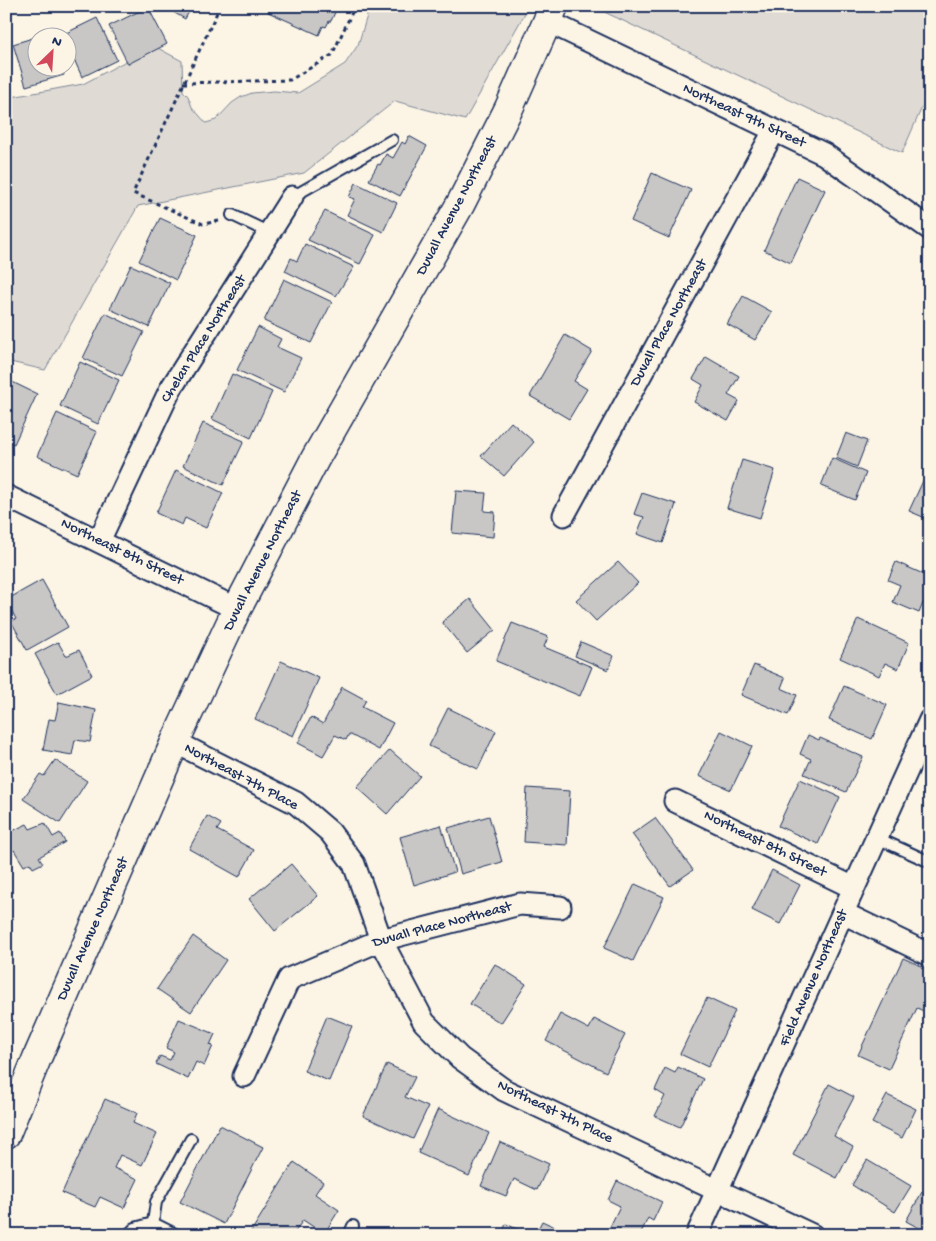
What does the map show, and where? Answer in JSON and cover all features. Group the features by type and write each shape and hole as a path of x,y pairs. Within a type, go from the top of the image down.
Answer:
{"main road":[{"name":"Duvall Avenue Northeast","path":"6,1134 40,1049 175,742 237,609 315,459 461,203 509,108 550,14"}],"street":[{"name":"Northeast 9th Street","path":"550,14 774,131 824,154 930,229"},
{"name":"Duvall Place Northeast","path":"564,515 774,131"},
{"name":"Chelan Place Northeast","path":"99,541 170,390 292,198"},
{"name":"Northeast 8th Street","path":"6,496 237,609"},
{"name":"Field Avenue Northeast","path":"697,1235 930,720"},
{"name":"Northeast 7th Place","path":"175,742 296,804 330,832 354,864 381,940 424,1022 460,1058 504,1090 812,1235"},
{"name":"Northeast 8th Street","path":"675,801 854,888"},
{"name":"Duvall Place Northeast","path":"244,1076 288,979 381,940 520,904 560,907"},
{"path":"843,913 930,955"}],"lane":[{"path":"292,198 392,140"},
{"path":"232,215 270,233"},
{"path":"877,838 930,862"},
{"path":"153,1223 156,1202 192,1138"},
{"path":"128,1235 135,1228 153,1223 177,1235"}],"path":[{"path":"220,6 133,193 203,224 213,224 232,215"},
{"path":"184,83 290,80 332,55 355,6"}],"shaded area":[{"path":"370,6 529,6 465,120 395,101 304,173 138,206 45,370 6,361 6,98 83,84 154,46 182,61 183,91 188,96 192,107 206,123 216,120 232,103 241,97 252,93 274,91 298,93 345,64 358,45"},
{"path":"597,6 930,6 930,89 902,153 596,8"}],"building":[{"path":"163,6 192,6 185,19"},
{"path":"270,6 334,6 337,8 331,21 329,21 326,27 323,26 319,35 268,12"},
{"path":"148,7 167,44 128,64 109,26"},
{"path":"97,18 117,60 82,77 78,68 78,28 76,28"},
{"path":"28,39 28,78 54,78 26,86 13,44"},
{"path":"409,136 427,146 400,196 369,180 386,154 393,158 402,142 405,144"},
{"path":"652,173 691,190 669,238 631,221"},
{"path":"797,177 825,190 791,263 764,250"},
{"path":"356,183 397,203 383,232 347,215 355,199 349,197"},
{"path":"325,211 375,235 360,264 308,240"},
{"path":"160,218 197,235 176,280 139,261"},
{"path":"305,244 354,267 336,296 285,271 291,258 297,261"},
{"path":"131,265 170,283 149,327 110,309"},
{"path":"284,279 332,302 311,343 264,321"},
{"path":"743,296 772,312 755,340 727,324"},
{"path":"105,313 144,332 122,376 83,358"},
{"path":"258,327 281,339 277,347 301,358 284,392 237,370"},
{"path":"565,335 592,351 574,381 587,389 569,419 530,396"},
{"path":"706,357 739,376 728,395 739,401 728,421 694,402 703,385 693,379"},
{"path":"80,362 119,380 98,424 60,406"},
{"path":"232,374 272,392 251,438 212,419"},
{"path":"6,379 37,394 14,444 6,440"},
{"path":"57,413 97,432 77,474 37,456"},
{"path":"511,422 534,442 504,476 481,456"},
{"path":"203,423 244,441 223,485 183,466"},
{"path":"846,433 867,441 857,467 836,458"},
{"path":"832,458 866,473 855,500 821,486"},
{"path":"742,460 775,470 760,518 727,508"},
{"path":"176,470 223,493 206,528 185,518 182,525 156,513"},
{"path":"928,470 930,471 930,520 909,511"},
{"path":"456,491 486,493 484,511 495,512 493,537 452,533"},
{"path":"642,493 676,504 663,543 637,534 644,517 634,514"},
{"path":"618,562 638,583 596,621 576,600"},
{"path":"896,562 930,577 930,602 928,605 923,603 919,613 893,602 900,585 888,580"},
{"path":"42,580 68,627 27,650 11,621 16,619 6,600"},
{"path":"470,599 495,630 467,653 442,622"},
{"path":"858,619 909,643 898,669 885,663 879,676 840,658"},
{"path":"512,623 548,637 544,647 592,667 580,696 496,661"},
{"path":"58,642 66,656 79,650 92,675 57,694 35,654"},
{"path":"581,642 614,656 608,670 575,656"},
{"path":"281,661 319,678 293,736 255,719"},
{"path":"754,665 785,678 781,688 797,695 788,715 741,695"},
{"path":"844,686 887,705 872,739 829,720"},
{"path":"342,687 366,700 362,707 393,723 379,750 349,734 346,740 335,735 323,756 298,743 311,717 323,724"},
{"path":"59,702 96,710 90,742 75,740 72,755 43,750 49,719 55,720"},
{"path":"448,708 496,731 478,769 429,746"},
{"path":"721,731 752,746 731,790 699,776"},
{"path":"808,735 819,740 820,738 863,757 846,792 804,774 811,759 800,754"},
{"path":"390,750 420,776 387,814 357,787"},
{"path":"55,760 87,781 60,823 23,799 40,774 44,776"},
{"path":"800,779 840,797 818,844 778,826"},
{"path":"527,788 570,791 567,845 524,842"},
{"path":"207,816 221,824 217,830 254,850 239,877 189,849"},
{"path":"489,816 502,862 461,874 448,828"},
{"path":"655,818 693,870 670,886 632,834"},
{"path":"45,823 53,837 60,833 65,842 39,857 43,863 33,868 30,863 24,866 14,850 7,853 6,834 27,824 30,829"},
{"path":"441,825 455,872 414,885 400,837"},
{"path":"291,864 318,896 275,931 249,899"},
{"path":"772,870 800,885 780,924 752,910"},
{"path":"635,884 664,897 633,961 604,948"},
{"path":"193,936 226,960 191,1012 157,989"},
{"path":"903,958 930,970 930,1014 917,1008 889,1069 858,1055"},
{"path":"495,964 526,984 501,1023 470,1004"},
{"path":"707,998 735,1011 708,1067 680,1054"},
{"path":"560,1014 589,1029 594,1019 625,1035 606,1072 546,1041"},
{"path":"327,1016 352,1026 329,1081 304,1071"},
{"path":"179,1019 215,1034 210,1045 213,1046 204,1066 196,1062 188,1079 156,1064 160,1056 170,1060 174,1052 166,1048"},
{"path":"387,1064 415,1077 405,1097 428,1107 413,1139 363,1116"},
{"path":"678,1067 703,1079 680,1127 655,1116 665,1096 655,1090 665,1068 675,1073"},
{"path":"829,1084 854,1097 834,1136 853,1147 837,1178 793,1155"},
{"path":"887,1095 916,1109 902,1138 872,1123"},
{"path":"105,1099 137,1113 133,1123 157,1134 142,1165 120,1155 114,1168 138,1179 124,1208 100,1197 95,1207 62,1193"},
{"path":"438,1109 489,1133 469,1176 418,1153"},
{"path":"220,1125 263,1147 224,1224 180,1202"},
{"path":"500,1142 549,1164 537,1190 514,1179 506,1196 481,1186"},
{"path":"867,1160 911,1186 895,1212 852,1185"},
{"path":"294,1162 323,1182 315,1194 339,1210 324,1234 303,1220 293,1235 249,1235"},
{"path":"617,1181 662,1202 653,1221 648,1218 640,1235 606,1235 620,1206 608,1200"},
{"path":"922,1192 930,1196 930,1234 906,1221"},
{"path":"542,1221 566,1232 565,1235 535,1235"},
{"path":"506,1224 528,1234 528,1235 501,1235"}]}
